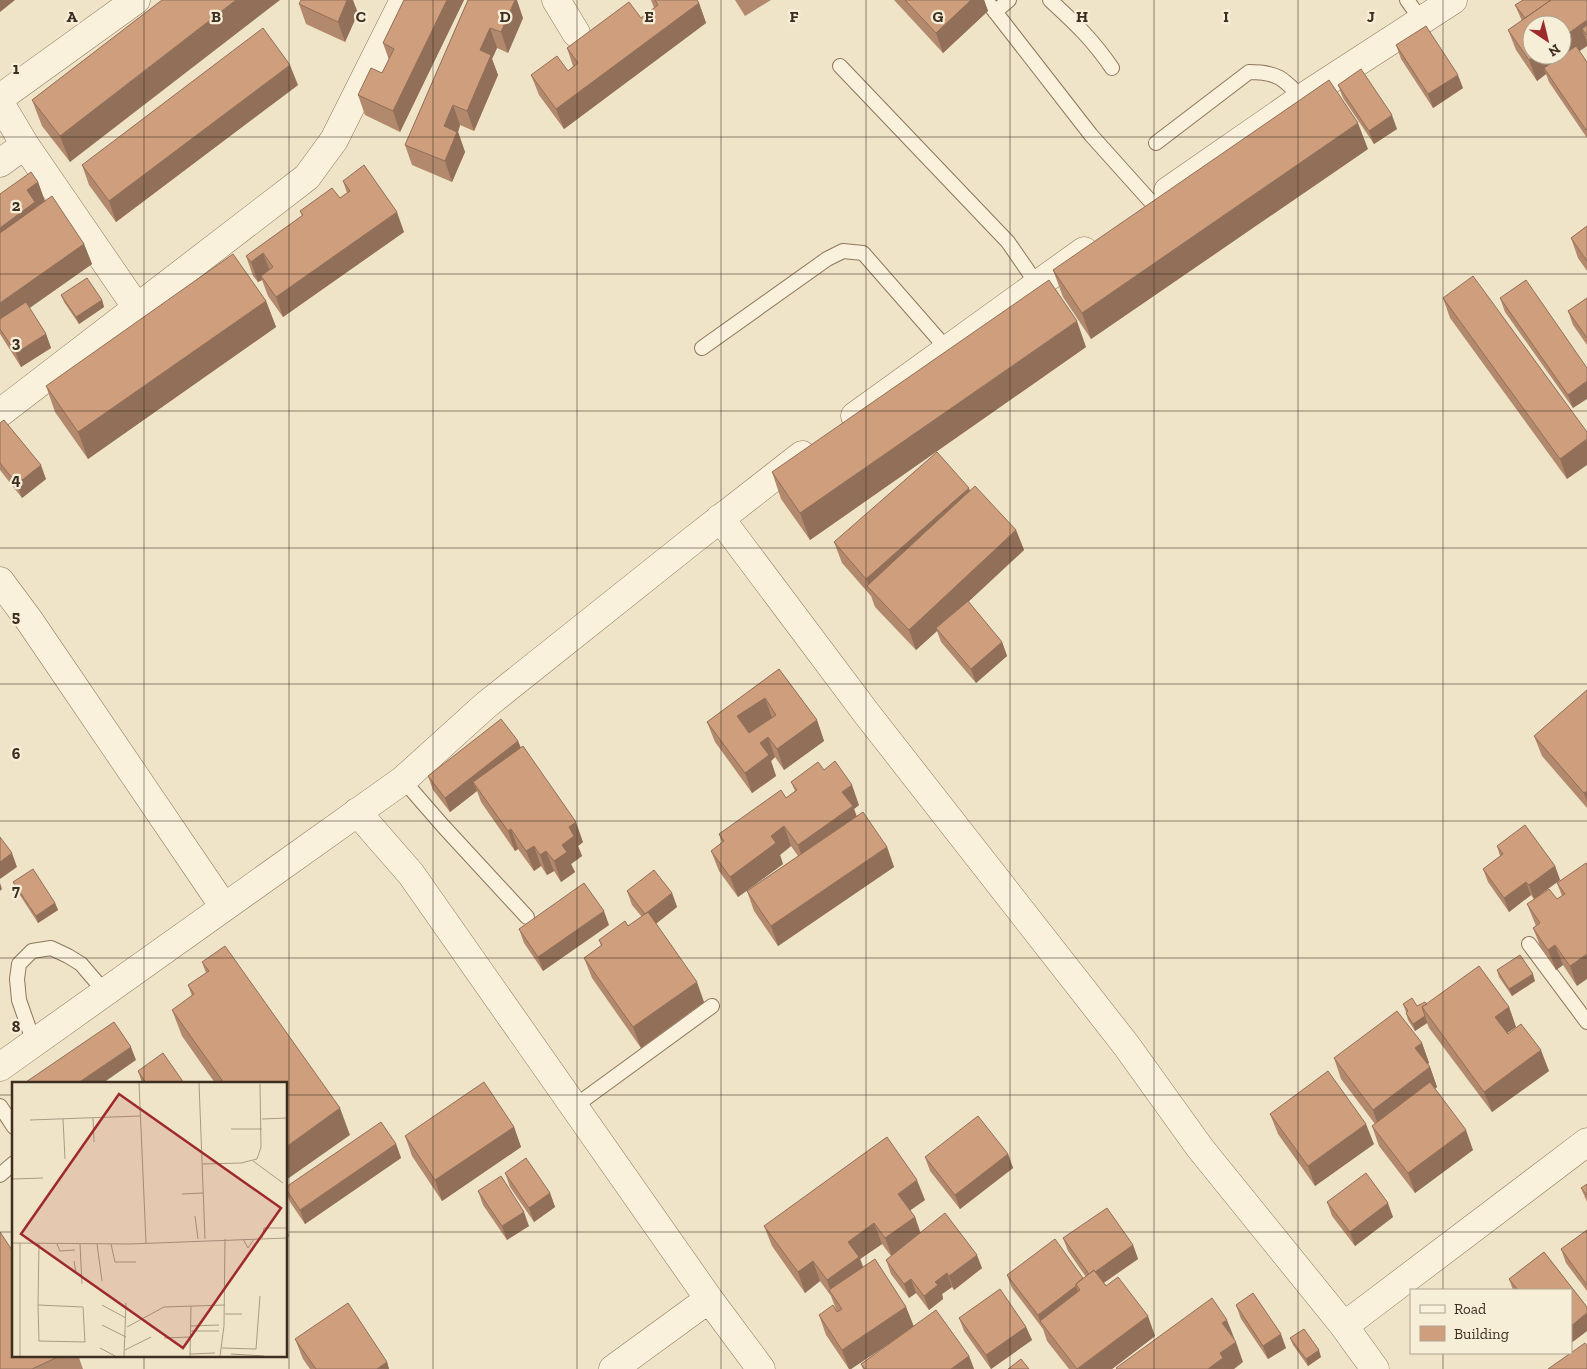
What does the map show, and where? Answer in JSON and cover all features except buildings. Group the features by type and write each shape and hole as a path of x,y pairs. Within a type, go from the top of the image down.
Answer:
{"street":[{"path":"0,98 136,0"},
{"path":"0,413 307,178 334,140 404,0"},
{"path":"556,0 576,34"},
{"path":"1129,219 1302,98 1414,11 1453,0"},
{"path":"0,103 25,145 39,188 137,308"},
{"path":"0,163 25,145"},
{"path":"0,1067 403,780 486,705 720,518 827,436 1106,235"},
{"path":"720,518 867,714 1126,1046 1200,1148 1344,1326 1376,1369"},
{"path":"0,581 29,620 224,907"},
{"path":"357,812 411,874 709,1299 761,1369"},
{"path":"1344,1326 1587,1142"},
{"path":"613,1369 709,1299"}],"lane":[{"path":"986,0 1091,136 1152,203"},
{"path":"995,12 1009,0"},
{"path":"1050,0 1090,39 1112,68"},
{"path":"840,66 1008,242 1037,284"},
{"path":"1156,143 1250,72 1267,72 1285,81 1302,98"},
{"path":"702,348 826,259 843,251 863,253 947,349"},
{"path":"403,780 527,917"},
{"path":"1529,944 1587,1022"},
{"path":"34,1043 18,1000 16,979 19,964 32,951 51,948 68,956 81,964 105,992"},
{"path":"575,1106 712,1006"},
{"path":"0,1106 12,1124"},
{"path":"0,1174 12,1165"}]}
